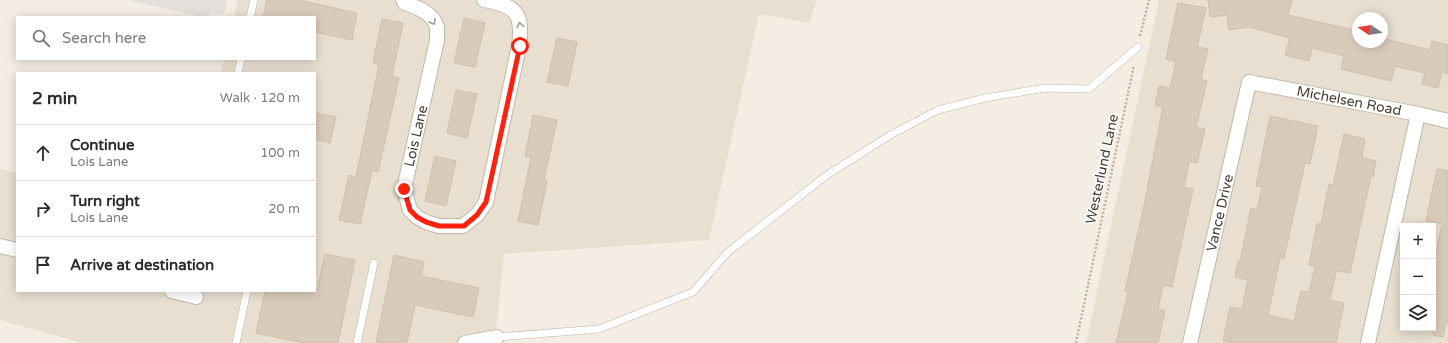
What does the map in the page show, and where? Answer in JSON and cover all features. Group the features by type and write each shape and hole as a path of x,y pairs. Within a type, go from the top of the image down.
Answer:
{"street":[{"name":"Lois Lane","path":"403,0 405,3 420,8 430,16 436,26 437,40 404,189 410,210 417,217 426,222 439,226 464,226 477,215 486,202 520,46 520,20 515,13 511,8 503,4 484,0"},
{"name":"Michelsen Road","path":"1249,82 1448,121"},
{"name":"Vance Drive","path":"1190,343 1249,82"},
{"path":"1368,343 1418,114"},
{"path":"0,246 16,250"},
{"path":"176,292 196,297"},
{"path":"465,343 497,337"}],"lane":[{"path":"250,16 254,0"},
{"path":"497,337 600,329 693,292 728,252 827,175 892,134 938,110 985,98 1045,88 1089,89 1138,47"},
{"path":"238,72 241,60"},
{"path":"357,343 374,263"},
{"path":"236,343 247,292"}],"path":[{"name":"Westerlund Lane","path":"1076,343 1149,0"}],"shaded area":[{"path":"128,0 227,0 224,14 212,12 210,15 199,16"},
{"path":"238,0 816,0 810,23 759,14 709,240 504,254 495,343 82,343 0,320 0,169 16,173 16,292 316,292 316,72 221,72 224,60 316,60 316,16 234,16"},
{"path":"1159,0 1448,0 1448,343 1086,343"}],"building":[{"path":"267,0 299,0 357,13 352,40 316,32 316,16 263,16"},
{"path":"1208,0 1292,0 1288,15 1352,30 1352,48 1388,48 1388,40 1430,50 1432,41 1448,45 1448,74 1442,72 1438,88 1422,84 1425,73 1395,66 1391,81 1341,69 1344,56 1312,48 1309,61 1285,55 1290,38 1249,27 1229,30 1227,15 1210,17"},
{"path":"1178,3 1206,8 1197,47 1208,49 1201,79 1207,81 1196,127 1205,129 1197,163 1189,161 1184,187 1193,189 1172,287 1163,285 1158,309 1165,311 1158,343 1116,343 1128,292 1125,291 1145,201 1163,107 1155,105 1159,86 1170,88 1176,62 1166,59"},
{"path":"464,18 485,23 475,67 454,63"},
{"path":"382,19 403,23 392,76 399,78 378,172 372,171 360,224 339,220 349,175 356,177 379,65 373,63"},
{"path":"557,38 577,42 568,86 547,82"},
{"path":"456,90 477,94 467,138 447,133"},
{"path":"316,113 336,117 330,143 316,139"},
{"path":"533,115 557,120 544,180 547,181 538,225 518,221 531,157 525,156"},
{"path":"1270,116 1318,126 1310,164 1305,163 1284,258 1280,258 1268,315 1294,321 1301,291 1309,292 1315,266 1309,265 1317,224 1321,224 1329,184 1333,185 1344,134 1365,139 1362,158 1376,161 1373,177 1371,176 1350,273 1336,271 1330,300 1344,303 1336,343 1230,343 1223,341 1230,307 1242,309 1248,280 1235,277 1238,261 1240,261 1251,208 1257,210 1262,187 1256,186"},
{"path":"435,156 456,161 446,206 425,201"},
{"path":"1437,169 1448,171 1448,324 1446,323 1443,337 1433,335 1433,331 1436,331 1436,249 1442,224 1426,221"},
{"path":"325,254 355,260 338,343 304,343 256,333 265,292 317,291"},
{"path":"394,255 424,262 421,276 479,288 473,317 415,305 407,343 376,343"}],"route":[{"path":"404,189 410,210 417,217 426,222 439,226 464,226 477,215 486,202 520,46"}]}
